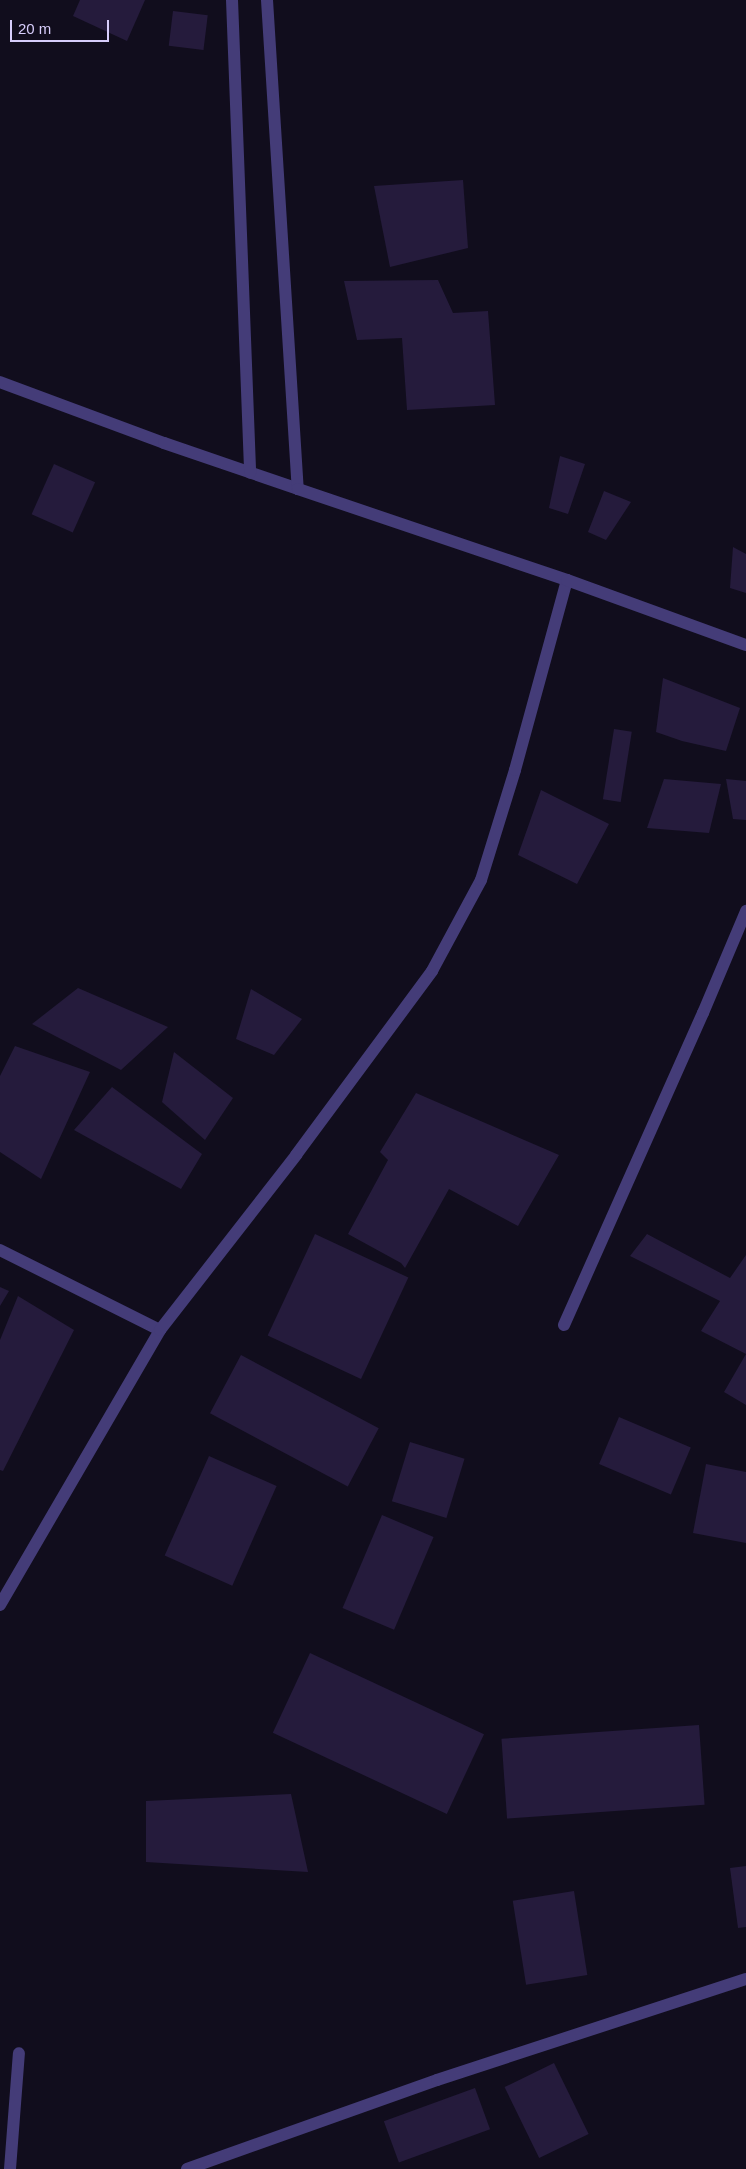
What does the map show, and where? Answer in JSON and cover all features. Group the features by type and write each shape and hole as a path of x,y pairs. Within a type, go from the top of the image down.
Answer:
{"street":[{"path":"232,0 250,472"},
{"path":"267,0 298,489"},
{"path":"0,382 298,489 567,580 746,645"},
{"path":"0,1605 160,1330 296,1155 437,963 481,880 515,770 567,580"},
{"path":"564,1325 703,1013 746,911"},
{"path":"0,1250 160,1330"},
{"path":"187,2169 437,2080 746,1979"},
{"path":"10,2169 19,2053"}],"building":[{"path":"80,0 145,0 127,41 73,16"},
{"path":"173,11 208,15 203,50 169,46"},
{"path":"463,180 468,248 390,267 374,186"},
{"path":"438,280 453,313 488,311 495,405 407,410 402,338 357,340 344,281"},
{"path":"560,456 585,464 568,514 549,508"},
{"path":"54,464 95,482 73,533 32,514"},
{"path":"604,491 631,502 606,540 588,532"},
{"path":"733,547 746,554 746,593 730,588"},
{"path":"663,678 740,708 726,751 682,741 656,732"},
{"path":"614,729 632,732 621,802 603,799"},
{"path":"664,779 721,784 709,833 647,828"},
{"path":"726,779 746,781 746,820 733,819"},
{"path":"541,790 609,824 577,884 518,855"},
{"path":"78,988 168,1027 121,1070 32,1024"},
{"path":"251,989 302,1019 274,1055 236,1039"},
{"path":"15,1046 90,1072 41,1179 0,1152 0,1076"},
{"path":"174,1052 233,1098 205,1140 162,1102"},
{"path":"112,1087 202,1154 181,1189 74,1130"},
{"path":"416,1093 559,1155 518,1226 449,1189 405,1268 401,1263 348,1234 388,1160 380,1152"},
{"path":"315,1234 408,1278 361,1379 268,1336"},
{"path":"647,1234 730,1278 746,1255 746,1354 701,1331 720,1301 630,1256"},
{"path":"0,1287 9,1291 0,1306"},
{"path":"18,1296 74,1330 3,1471 0,1470 0,1340"},
{"path":"746,1354 746,1405 724,1392"},
{"path":"241,1355 379,1428 348,1487 210,1413"},
{"path":"619,1417 691,1447 671,1494 599,1464"},
{"path":"410,1442 465,1459 446,1518 392,1501"},
{"path":"209,1456 277,1486 232,1586 165,1556"},
{"path":"706,1464 746,1472 746,1543 693,1533"},
{"path":"382,1515 434,1537 394,1630 343,1608"},
{"path":"310,1653 484,1734 447,1814 273,1733"},
{"path":"699,1725 705,1805 507,1819 501,1739"},
{"path":"291,1794 308,1872 146,1862 146,1801"},
{"path":"746,1866 746,1927 738,1928 730,1868"},
{"path":"574,1891 587,1975 526,1985 513,1901"},
{"path":"554,2063 589,2134 539,2158 505,2087"},
{"path":"475,2088 490,2129 399,2163 384,2121"}]}
